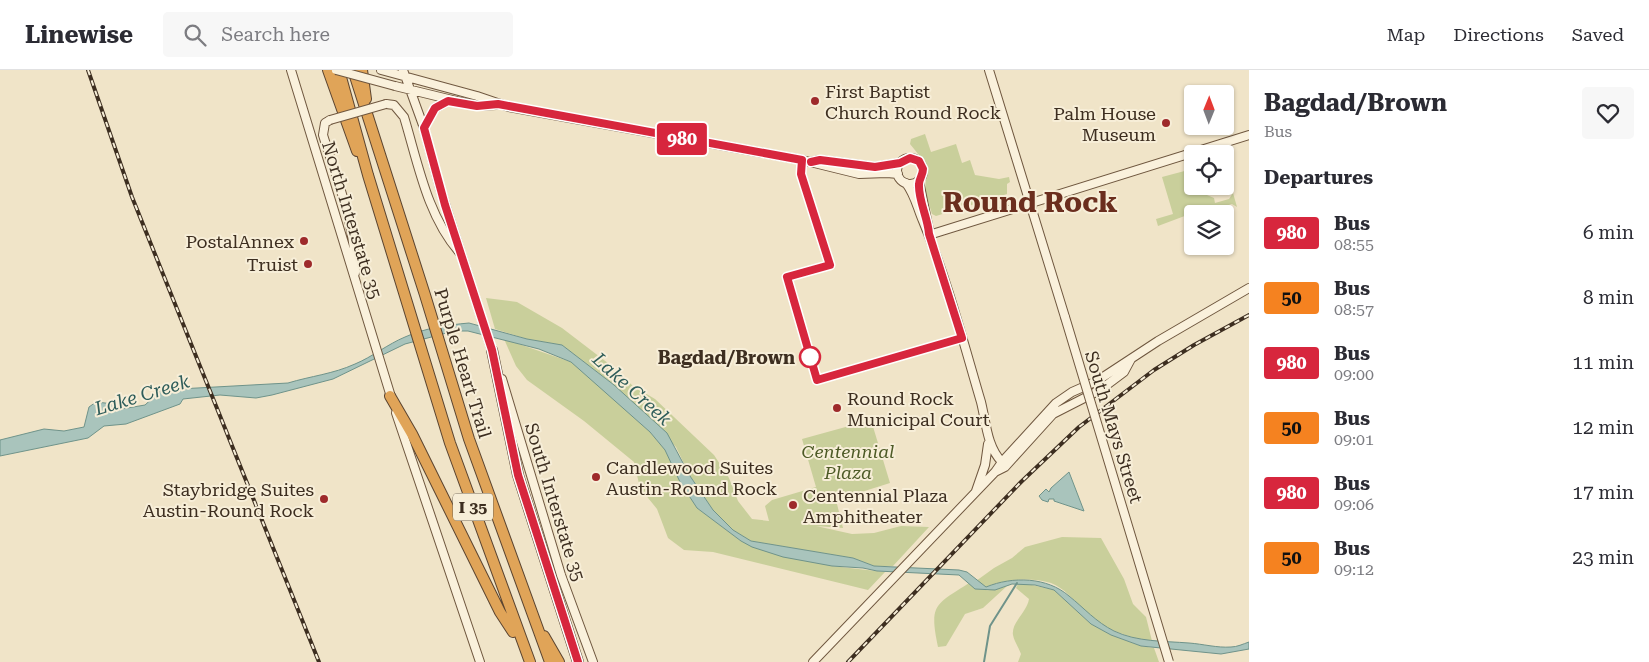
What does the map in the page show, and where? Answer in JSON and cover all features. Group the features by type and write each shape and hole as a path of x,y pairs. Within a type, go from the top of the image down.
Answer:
{"highway":[{"path":"328,70 351,139 368,176"},
{"name":"Purple Heart Trail","path":"338,70 368,176 450,443 530,662"},
{"name":"Purple Heart Trail","path":"353,70 426,295 472,448 530,614 550,662"},
{"path":"362,70 366,92 365,105"},
{"path":"492,350 518,475 578,662"},
{"path":"390,396 412,434 500,612 524,649"},
{"path":"530,614 559,662"}],"main road":[{"path":"284,70 295,83"},
{"name":"North Interstate 35","path":"291,70 390,396"},
{"path":"338,70 448,101 477,106 498,104"},
{"path":"381,70 394,74 404,73 498,104 811,162 819,166 859,174 898,174 913,192 929,234 960,327 989,435 985,466 976,492"},
{"name":"South Mays Street","path":"989,70 1169,662"},
{"path":"404,73 424,128 461,256 492,350"},
{"path":"424,128 435,108 448,101"},
{"path":"354,280 355,256 350,223 323,134 325,123 386,104 394,105 404,117 437,221 446,238 461,256"},
{"path":"929,234 1249,134"},
{"path":"811,162 820,160 875,167 900,163 910,158 919,161 923,169 918,181 929,234"},
{"path":"898,174 900,163"},
{"path":"906,183 918,181"},
{"path":"813,662 996,472 1002,462 1056,402 1072,392 1098,381 1120,364 1249,288"},
{"name":"South Interstate 35","path":"492,350 561,575 593,662"},
{"path":"1002,462 1044,423 1068,404 1100,390 1124,372 1131,359"},
{"path":"390,396 480,662"},
{"path":"996,472 1006,467 1044,423"},
{"path":"989,435 994,440 1002,462"}],"green space":[{"path":"925,134 931,152 956,144 962,163 970,160 975,175 999,179 1009,177 1010,182 1007,184 1007,194 936,216 932,214 925,191 927,165 910,144 911,139"},
{"path":"1184,171 1184,195 1207,195 1214,198 1215,203 1229,199 1234,195 1237,207 1232,204 1184,205 1184,216 1158,226 1156,219 1173,214 1162,177"},
{"name":"Centennial Plaza","path":"486,298 517,302 562,328 613,367 633,386 655,399 714,455 729,478 738,501 752,519 769,521 765,506 772,500 816,487 802,439 871,420 890,483 836,500 843,528 816,526 852,534 874,533 901,526 929,527 893,566 874,566 853,558 751,541 733,530 713,510 690,476 676,447 614,385 562,345 527,339 495,329"},
{"path":"504,339 571,362 596,383 650,432 665,450 680,482 697,508 741,541 832,566 885,572 868,590 713,552 684,550 668,538 657,509 640,488 634,462 584,421 527,380 516,366"},
{"path":"1062,537 1101,538 1124,579 1133,604 1146,617 1152,641 1124,635 1106,627 1083,610 1064,591 1051,583 1035,580 1018,580 1001,582 986,587 976,581 1012,558 1025,547"},
{"path":"969,583 982,590 1007,586 983,608 965,614 946,646 938,647 934,622 937,607 949,596"},
{"path":"1023,583 1054,590 1091,624 1111,635 1141,646 1154,648 1159,662 1018,662 1021,654 1013,631 1029,599 1016,588 1018,584"}],"water":[{"path":"469,323 527,339 562,345 614,385 667,433 690,476 713,510 733,530 751,541 853,558 874,566 959,570 967,572 986,587 1007,581 1029,580 1040,582 1060,590 1101,623 1123,635 1151,640 1220,647 1236,646 1249,642 1249,649 1221,654 1141,646 1111,635 1091,624 1054,590 1035,585 1012,584 995,590 975,589 959,575 877,571 832,566 783,557 752,547 697,508 680,482 665,450 650,432 571,362 539,349 468,331 454,331 405,344 333,379 256,398 220,395 183,399 180,404 126,424 104,426 88,438 0,456 0,440 44,429 64,431 84,427 89,407 96,402 114,404 116,410 145,405 167,385 176,384 179,389 288,383 347,367 420,331"},
{"path":"1069,472 1084,511 1054,501 1054,499 1049,499 1048,502 1042,500 1039,496 1046,489 1049,492"}],"waterway":[{"path":"984,662 990,626 1017,583"}],"railway":[{"path":"88,70 132,197 319,662"},
{"path":"848,662 1021,482 1079,427 1154,370 1194,345 1249,315"}],"bus line":[{"name":"980","path":"578,662 518,475 492,350 445,205 424,128 435,108 448,101 477,106 498,104 802,160 801,174 830,265 787,277 817,380 962,338 929,234 928,221 919,191 918,181 922,178 923,174 922,165 919,161 906,158 900,163 875,167 820,160 811,162"}],"place":[{"name":"First Baptist Church Round Rock","path":"815,101"},
{"name":"Palm House Museum","path":"1166,123"},
{"name":"PostalAnnex","path":"304,241"},
{"name":"Truist","path":"308,264"},
{"name":"Bagdad/Brown","path":"810,357"},
{"name":"Round Rock Municipal Court","path":"837,408"},
{"name":"Candlewood Suites Austin-Round Rock","path":"596,477"},
{"name":"Staybridge Suites Austin-Round Rock","path":"324,499"},
{"name":"Centennial Plaza Amphitheater","path":"793,505"}],"district":[{"name":"Round Rock","path":"1030,202"}],"water label":[{"name":"Lake Creek","path":"632,389"},
{"name":"Lake Creek","path":"142,395"}]}
